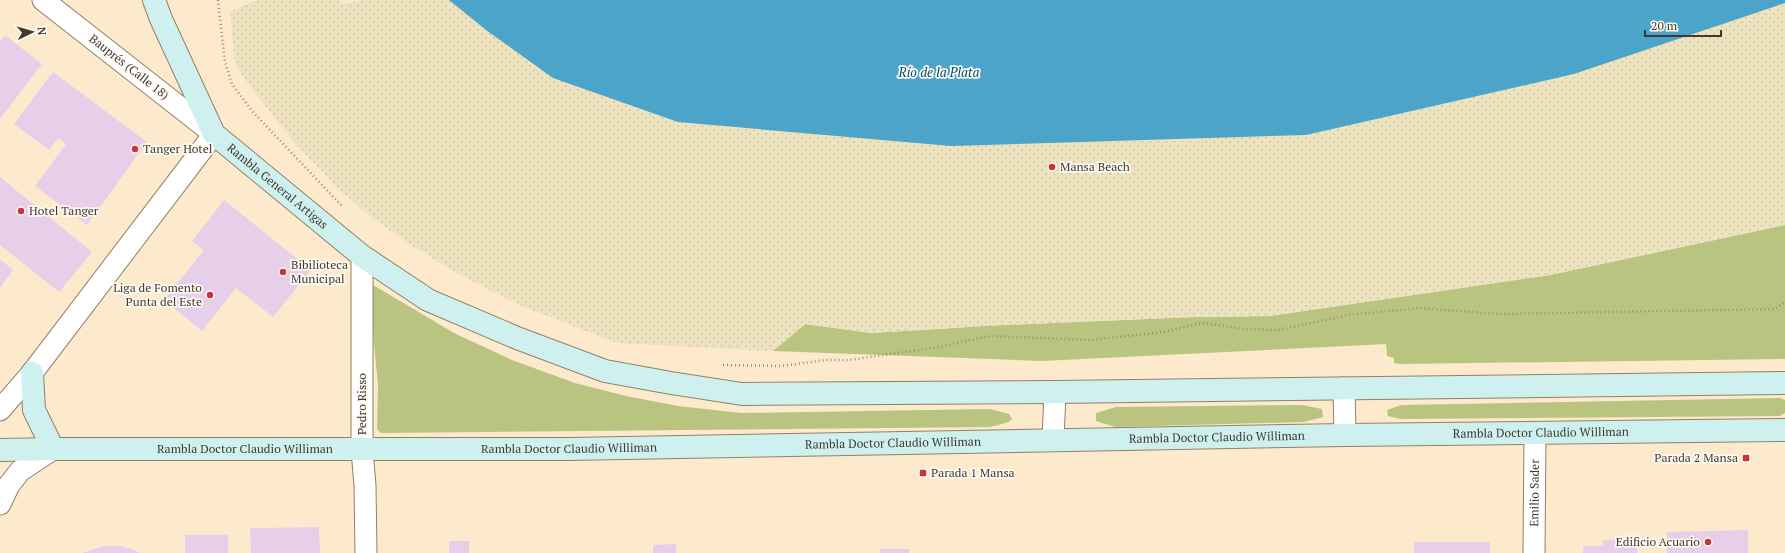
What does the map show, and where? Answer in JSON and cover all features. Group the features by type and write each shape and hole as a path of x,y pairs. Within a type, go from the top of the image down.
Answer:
{"main road":[{"name":"Rambla General Artigas","path":"154,0 161,19 214,134 362,256"},
{"path":"362,256 428,300 517,338 605,371 742,394 1055,392 1785,383"},
{"path":"32,373 34,410 53,449"},
{"name":"Rambla Doctor Claudio Williman","path":"0,450 569,449 1345,434 1785,430"}],"street":[{"name":"Bauprés (Calle 18)","path":"43,0 214,134"},
{"path":"0,410 32,373 214,134"},
{"name":"Pedro Risso","path":"362,256 362,449 366,499 366,553"},
{"path":"1344,388 1345,434"},
{"path":"1053,439 1055,392"},
{"name":"Emilio Sader","path":"1534,553 1536,433"},
{"path":"0,504 9,485 20,471 53,449"}],"path":[{"path":"218,0 225,62 232,84 252,111 347,211"},
{"path":"720,364 743,366 781,366 826,360 849,360 933,348 990,336 1091,340 1163,332 1203,323 1246,329 1279,330 1348,315 1420,308 1499,314 1593,313 1775,309 1785,302"}],"green space":[{"path":"1785,225 1785,359 1400,364 1394,363 1394,358 1387,356 1386,344 1042,361 773,351 805,324 872,333 1001,325 1194,317 1270,316 1550,275"},
{"path":"373,285 454,333 512,360 575,383 626,396 678,406 741,413 990,409 1009,414 1012,419 1009,422 990,427 381,433 377,429 378,386 369,289"},
{"path":"1780,398 1785,400 1785,413 1780,416 1400,419 1388,416 1387,410 1401,405"},
{"path":"1302,405 1322,409 1323,417 1304,422 1115,427 1096,421 1096,413 1116,407"}],"sand":[{"name":"Mansa Beach","path":"256,0 338,0 344,4 363,0 449,0 486,30 1306,135 1574,74 1785,3 1785,225 1550,275 1269,316 1194,317 1001,325 872,333 805,324 773,351 617,343 519,305 462,276 411,245 372,218 339,189 294,142 246,81 235,64 230,12"}],"water":[{"name":"Río de la Plata","path":"449,0 1785,0 1785,3 1574,74 1306,135 951,146 678,122 553,78 486,30"}],"building":[{"path":"5,35 42,64 0,119 0,41"},
{"path":"53,72 147,142 87,225 35,186 66,144 58,138 49,150 14,124"},
{"name":"Hotel Tanger","path":"0,177 92,252 59,292 0,245"},
{"path":"224,200 311,270 273,317 236,288 202,331 164,300 204,250 192,241"},
{"path":"0,259 13,270 0,288"},
{"path":"319,527 320,553 251,553 250,528"},
{"name":"Edificio Acuario","path":"1748,530 1748,553 1667,553 1667,532"},
{"path":"185,535 228,535 228,553 185,553"},
{"path":"1603,540 1634,540 1634,545 1637,545 1637,553 1583,553 1583,546 1603,546"},
{"path":"449,541 469,541 469,553 449,553"},
{"path":"1414,542 1490,542 1490,553 1414,553"},
{"path":"676,544 676,553 653,553 653,545"},
{"path":"104,546 120,546 140,553 82,553"},
{"path":"880,549 909,549 909,553 880,553"}],"place":[{"name":"Tanger Hotel","path":"135,149"},
{"name":"Mansa Beach","path":"1052,167"},
{"name":"Hotel Tanger","path":"21,211"},
{"name":"Bibilioteca Municipal","path":"283,272"},
{"name":"Liga de Fomento Punta del Este","path":"210,295"},
{"name":"Parada 2 Mansa","path":"1746,458"},
{"name":"Parada 1 Mansa","path":"923,473"},
{"name":"Edificio Acuario","path":"1708,542"}]}
